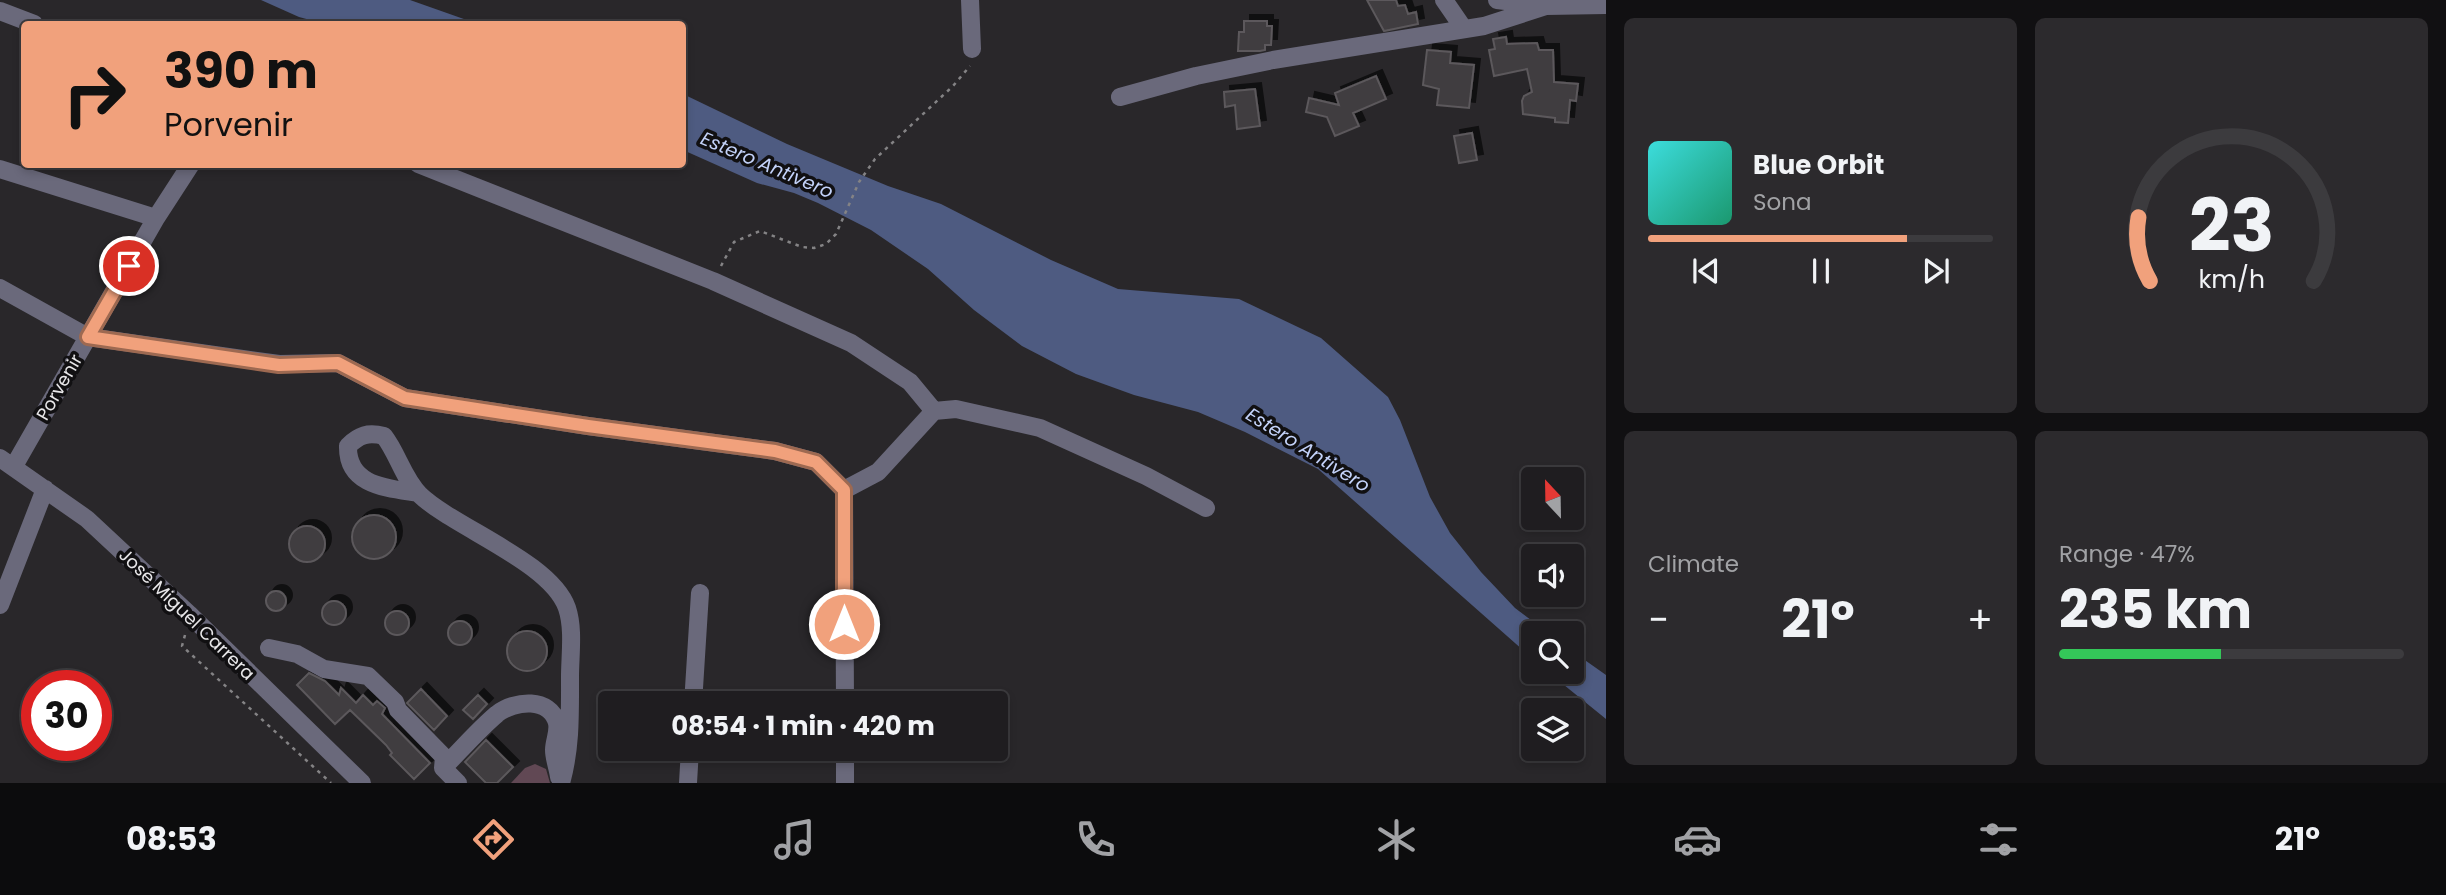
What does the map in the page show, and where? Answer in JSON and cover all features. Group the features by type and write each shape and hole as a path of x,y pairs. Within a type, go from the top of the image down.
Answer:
{"street":[{"path":"970,0 972,49"},
{"path":"1444,0 1464,29"},
{"path":"1497,0 1546,6 1601,4"},
{"path":"1119,97 1196,76 1273,60 1484,26 1546,6"},
{"path":"0,11 26,21"},
{"name":"Porvenir","path":"7,462 88,337 156,218 188,168"},
{"path":"428,168 713,281 851,343 910,382 934,411"},
{"path":"0,169 156,218"},
{"path":"0,288 88,337 279,365 338,363 405,398 775,451 816,462 844,490 845,691"},
{"path":"844,490 878,472 934,411 956,409 1040,428 1146,476 1206,508"},
{"name":"José Miguel Carrera","path":"7,462 87,519 189,614 362,783"},
{"path":"0,605 45,489"},
{"path":"418,493 533,568 564,602 570,622 570,736 566,765 560,783"},
{"path":"694,691 699,593"},
{"path":"269,648 297,654 324,669 368,676 444,757 453,779"},
{"path":"453,779 500,712 514,706 536,703 544,705 552,712 557,723 554,750 560,783"},
{"path":"688,783 689,761"},
{"path":"845,761 845,783"}],"path":[{"path":"713,281 734,242 744,236 760,231 802,247 814,248 826,244 836,233 859,182 876,159 969,69 972,49"},
{"path":"189,614 182,646 331,783"}],"shaded area":[{"path":"535,764 546,769 550,783 511,783 525,768"}],"water":[{"path":"261,0 410,0 470,21 314,21"},
{"name":"Estero Antivero","path":"686,95 787,144 888,186 941,204 1051,260 1118,289 1239,299 1321,338 1388,397 1400,420 1430,497 1450,533 1481,572 1515,608 1532,621 1521,621 1521,648 1318,469 1245,432 1198,412 1134,395 1076,374 1022,346 974,310 928,269 871,230 794,193 757,183 686,151"},
{"path":"1584,659 1606,675 1606,719 1584,701 1584,698 1580,698 1563,684 1584,684"}],"building":[{"path":"1367,0 1396,0 1398,6 1405,5 1408,14 1416,12 1418,24 1384,31"},
{"path":"1244,21 1267,21 1267,26 1272,26 1271,45 1265,45 1265,50 1260,51 1238,51 1239,32 1244,32"},
{"path":"1506,37 1507,44 1537,43 1539,50 1553,50 1554,82 1578,84 1576,101 1570,100 1568,123 1555,122 1555,118 1523,114 1524,96 1532,92 1527,69 1494,76 1489,50 1495,49 1493,39"},
{"path":"1427,50 1451,52 1450,63 1474,65 1469,108 1437,105 1439,89 1423,85"},
{"path":"1376,76 1386,99 1353,113 1359,126 1335,136 1327,117 1306,112 1309,98 1339,105 1335,93"},
{"path":"1255,89 1260,126 1237,129 1235,105 1225,107 1224,92"},
{"path":"1472,133 1477,160 1459,163 1454,136"},
{"path":"374,515 390,521 396,537 390,553 374,559 358,553 352,537 358,521"},
{"path":"307,526 320,531 325,544 320,557 307,562 294,557 289,544 294,531"},
{"path":"276,591 283,594 286,601 283,608 276,611 269,608 266,601 269,594"},
{"path":"334,601 343,604 346,613 343,622 334,625 325,622 322,613 325,604"},
{"path":"397,611 406,614 409,623 406,632 397,635 388,632 385,623 388,614"},
{"path":"460,621 469,624 472,633 469,642 460,645 451,642 448,633 451,624"},
{"path":"527,631 535,632 541,637 546,643 546,659 541,665 535,670 527,671 519,670 513,665 508,659 507,651 508,643 513,637 519,632"},
{"path":"309,673 325,681 339,695 341,688 356,703 363,695 373,705 377,701 385,708 382,714 430,763 414,779 390,755 392,753 386,745 350,710 335,724 297,685"},
{"path":"421,689 447,716 434,730 407,703"},
{"path":"478,695 487,704 473,719 463,710"},
{"path":"486,740 513,767 497,783 486,783 465,762"}],"route":[{"path":"129,266 88,337 279,365 338,363 405,398 775,451 816,462 844,490 844,624"}]}
